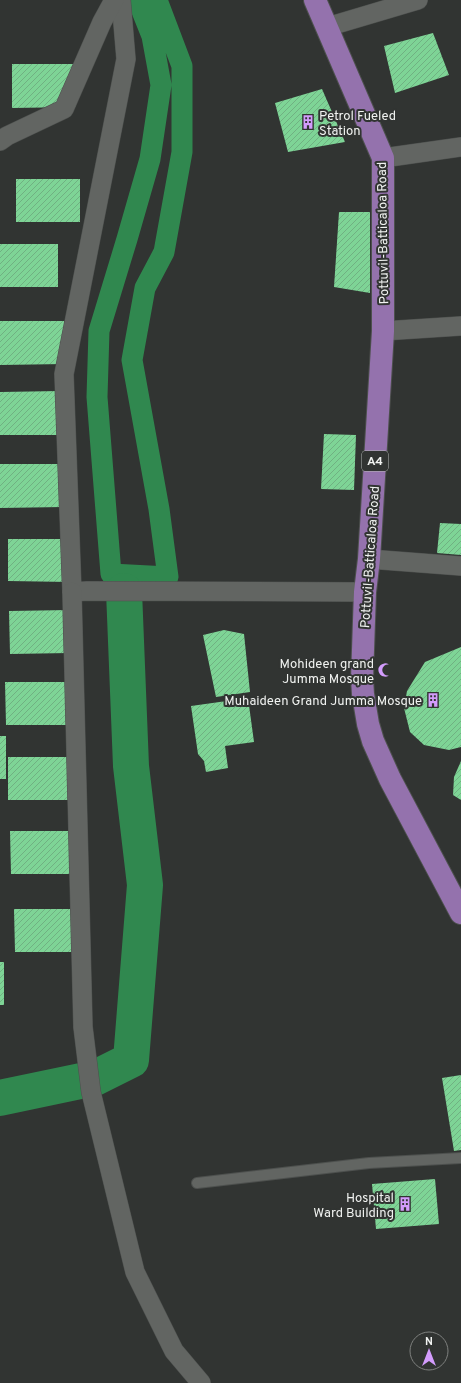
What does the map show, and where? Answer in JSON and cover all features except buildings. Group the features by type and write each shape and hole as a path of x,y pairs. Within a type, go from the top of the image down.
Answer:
{"highway":[{"name":"Pottuvil-Batticaloa Road","path":"315,0 383,158 383,332 369,559 365,592 363,694 368,724 373,741 390,779 461,913"}],"street":[{"path":"0,141 7,136 64,109 102,22 114,0"},
{"path":"121,0 126,59 64,374 79,592 83,1027 91,1092 135,1272 174,1351 201,1383"},
{"path":"327,27 418,0"},
{"path":"383,158 461,147"},
{"path":"383,332 461,326"},
{"path":"369,559 461,566"},
{"path":"79,592 365,592"}],"lane":[{"path":"197,1183 369,1163 461,1158"}],"waterway":[{"path":"140,0 138,1 152,36 161,85 150,159 99,331 97,397 111,574 168,577 159,509 132,360 145,288 164,252 182,152 182,66 157,0"},
{"path":"0,1098 95,1078 131,1060 145,885 131,766 124,591"}],"place":[{"name":"Petrol Fueled Station","path":"308,122"},
{"name":"Mohideen grand Jumma Mosque","path":"385,670"},
{"name":"Muhaideen Grand Jumma Mosque","path":"433,700"},
{"name":"Hospital Ward Building","path":"405,1204"}]}
